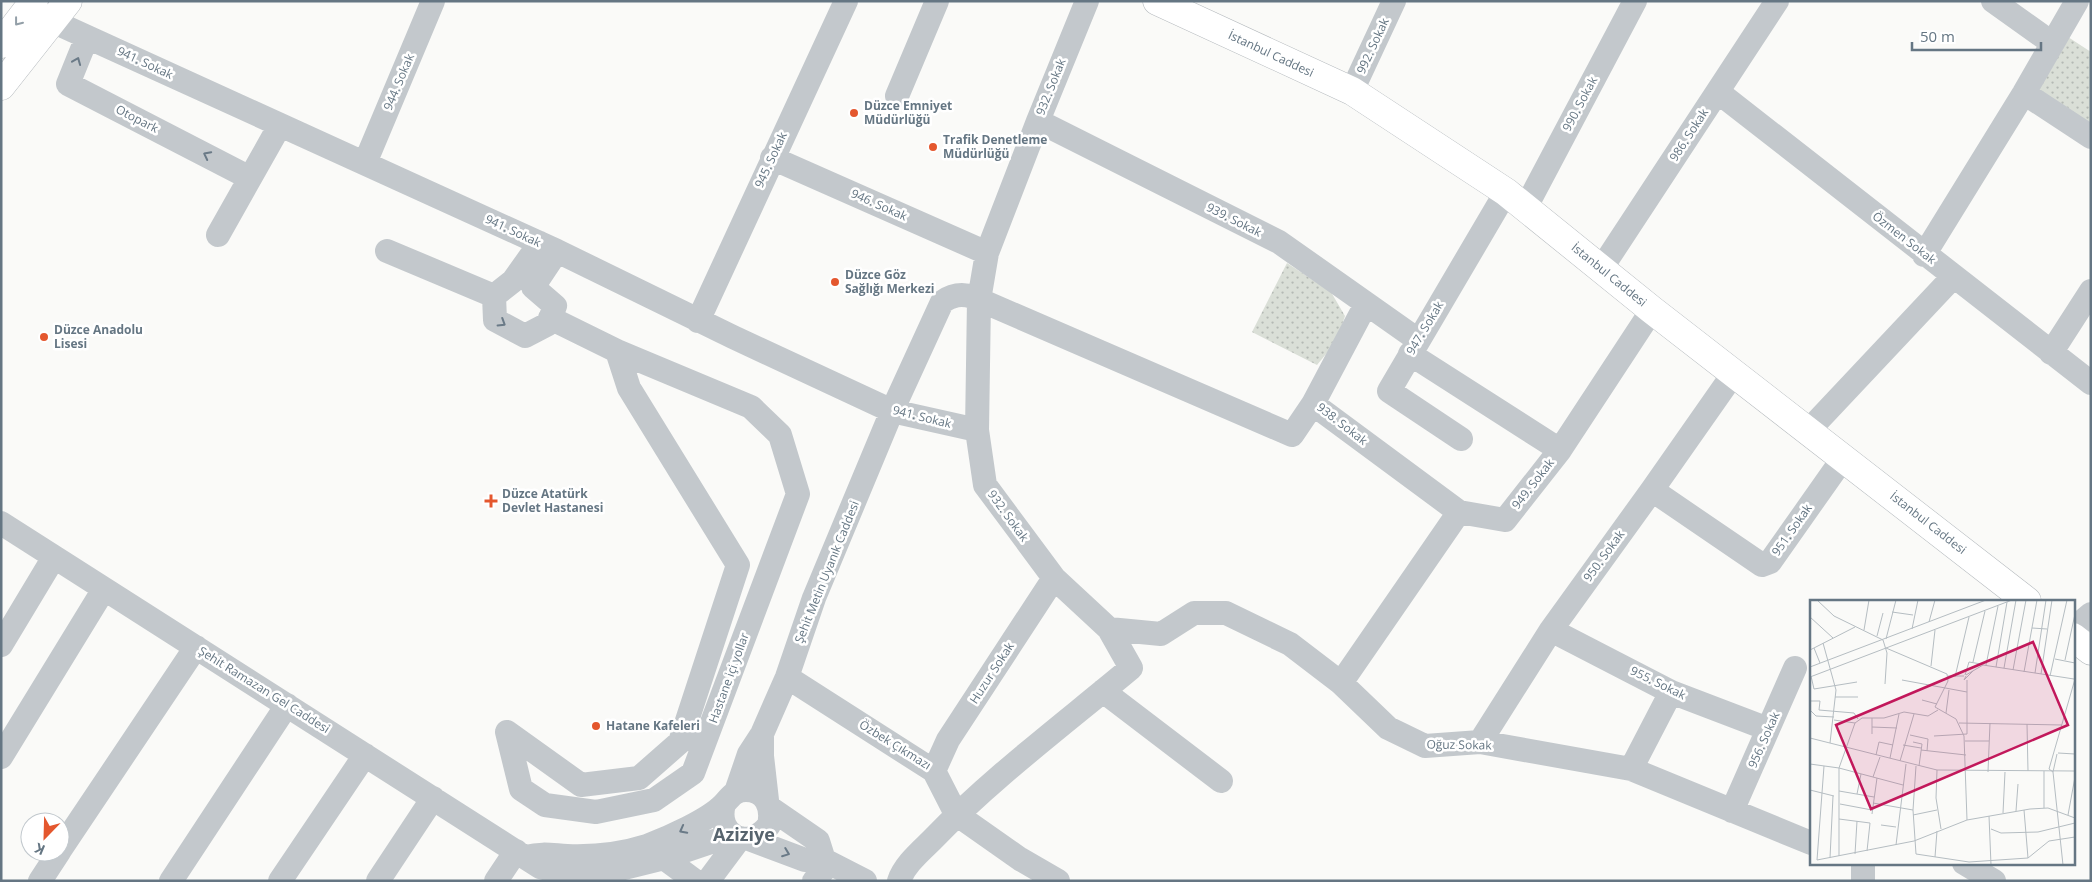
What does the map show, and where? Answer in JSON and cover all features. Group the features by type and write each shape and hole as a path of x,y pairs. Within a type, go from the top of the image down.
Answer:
{"main road":[{"name":"İstanbul Caddesi","path":"1157,1 1352,91 1516,200 1652,310 1844,457 2026,600"},
{"path":"1,44 51,8"},
{"path":"1,86 51,8"},
{"path":"2074,638 2091,651"}],"street":[{"name":"944. Sokak","path":"365,163 433,1"},
{"name":"945. Sokak","path":"698,320 846,1"},
{"name":"932. Sokak","path":"1087,1 987,252 979,300 977,430 985,484 1054,578 1109,629 1130,668"},
{"name":"992. Sokak","path":"1352,91 1394,1"},
{"name":"990. Sokak","path":"1516,200 1635,1"},
{"name":"986. Sokak","path":"1601,269 1777,1"},
{"path":"1993,1 2052,43"},
{"path":"1924,255 2024,93 2076,1"},
{"path":"897,96 931,5"},
{"name":"941. Sokak","path":"51,8 87,37 548,247 892,411 977,430"},
{"name":"Otopark","path":"87,37 68,84 250,178"},
{"name":"Özmen Sokak","path":"1718,92 1924,255 2091,383"},
{"path":"2024,93 2091,137"},
{"name":"939. Sokak","path":"1038,122 1279,242 1366,304 1414,347 1560,450"},
{"path":"218,235 280,125"},
{"name":"946. Sokak","path":"772,158 987,252"},
{"name":"947. Sokak","path":"1461,439 1389,391 1414,347 1516,200"},
{"path":"494,296 513,281 548,247"},
{"path":"494,296 495,320 525,336 548,324 555,306 533,287 548,247"},
{"path":"387,252 494,296"},
{"path":"1809,430 1953,277"},
{"path":"2051,353 2091,291"},
{"name":"Şehit Metin Uyanık Caddesi","path":"730,798 748,754 762,734 787,678 814,598 892,411 942,302 960,294 979,300"},
{"path":"979,300 1292,436 1313,404"},
{"name":"938. Sokak","path":"1366,304 1313,404 1458,512"},
{"name":"949. Sokak","path":"1458,512 1505,520 1560,450 1652,310"},
{"name":"Hastane içi yollar","path":"550,318 617,351 751,407 780,435 798,494 694,773 654,800 596,812 545,805 521,789 507,732 581,785 639,778 680,742 738,565 629,388 617,351"},
{"name":"950. Sokak","path":"1480,742 1551,630 1734,373"},
{"name":"951. Sokak","path":"1652,490 1762,565 1770,562 1844,457"},
{"path":"1340,683 1458,512"},
{"name":"Şehit Ramazan Gel Caddesi","path":"1,524 556,876 589,875 664,858 740,837"},
{"path":"1,645 54,557"},
{"name":"Huzur Sokak","path":"934,770 948,740 1054,578"},
{"path":"1,757 104,589"},
{"name":"Oğuz Sokak","path":"1130,668 1162,634 1194,613 1226,613 1290,644 1340,683 1388,728 1425,746 1480,742 1631,769 1810,843"},
{"path":"2074,628 2091,614"},
{"path":"1109,629 1162,634"},
{"name":"955. Sokak","path":"1551,630 1671,692 1768,729"},
{"path":"70,835 196,647"},
{"path":"899,881 901,875 914,858 956,814 1130,668"},
{"name":"956. Sokak","path":"1732,811 1795,668"},
{"name":"Özbek Çıkmazı","path":"787,678 934,770 956,814 1020,859 1058,881"},
{"path":"1103,691 1221,781"},
{"path":"1631,769 1671,692"},
{"path":"171,881 287,705"},
{"name":"Şehit Metin Uyanık Caddesi","path":"762,734 762,764 769,804"},
{"path":"280,881 365,755"},
{"path":"496,881 521,854 543,853 590,856 628,851 646,846 683,830 744,790 753,791 818,841 823,868"},
{"path":"378,881 433,798"},
{"path":"730,798 722,812 722,821 726,829 740,837 823,868 866,881"},
{"path":"740,837 757,837 769,825 769,804"},
{"path":"708,881 740,837"},
{"path":"664,858 695,881"},
{"path":"40,881 52,862"},
{"path":"1863,864 1863,881"},
{"path":"1966,864 1994,881"}],"shaded area":[{"path":"2068,37 2091,52 2091,128 2034,92"},
{"path":"1287,263 1331,292 1345,316 1336,342 1317,365 1252,332"}],"place":[{"name":"Düzce Emniyet Müdürlüğü","path":"854,113"},
{"name":"Trafik Denetleme Müdürlüğü","path":"933,147"},
{"name":"Düzce Göz Sağlığı Merkezi","path":"835,282"},
{"name":"Düzce Anadolu Lisesi","path":"44,337"},
{"name":"Düzce Atatürk Devlet Hastanesi","path":"491,501"},
{"name":"Hatane Kafeleri","path":"596,726"}],"district":[{"name":"Aziziye","path":"744,835"}]}
